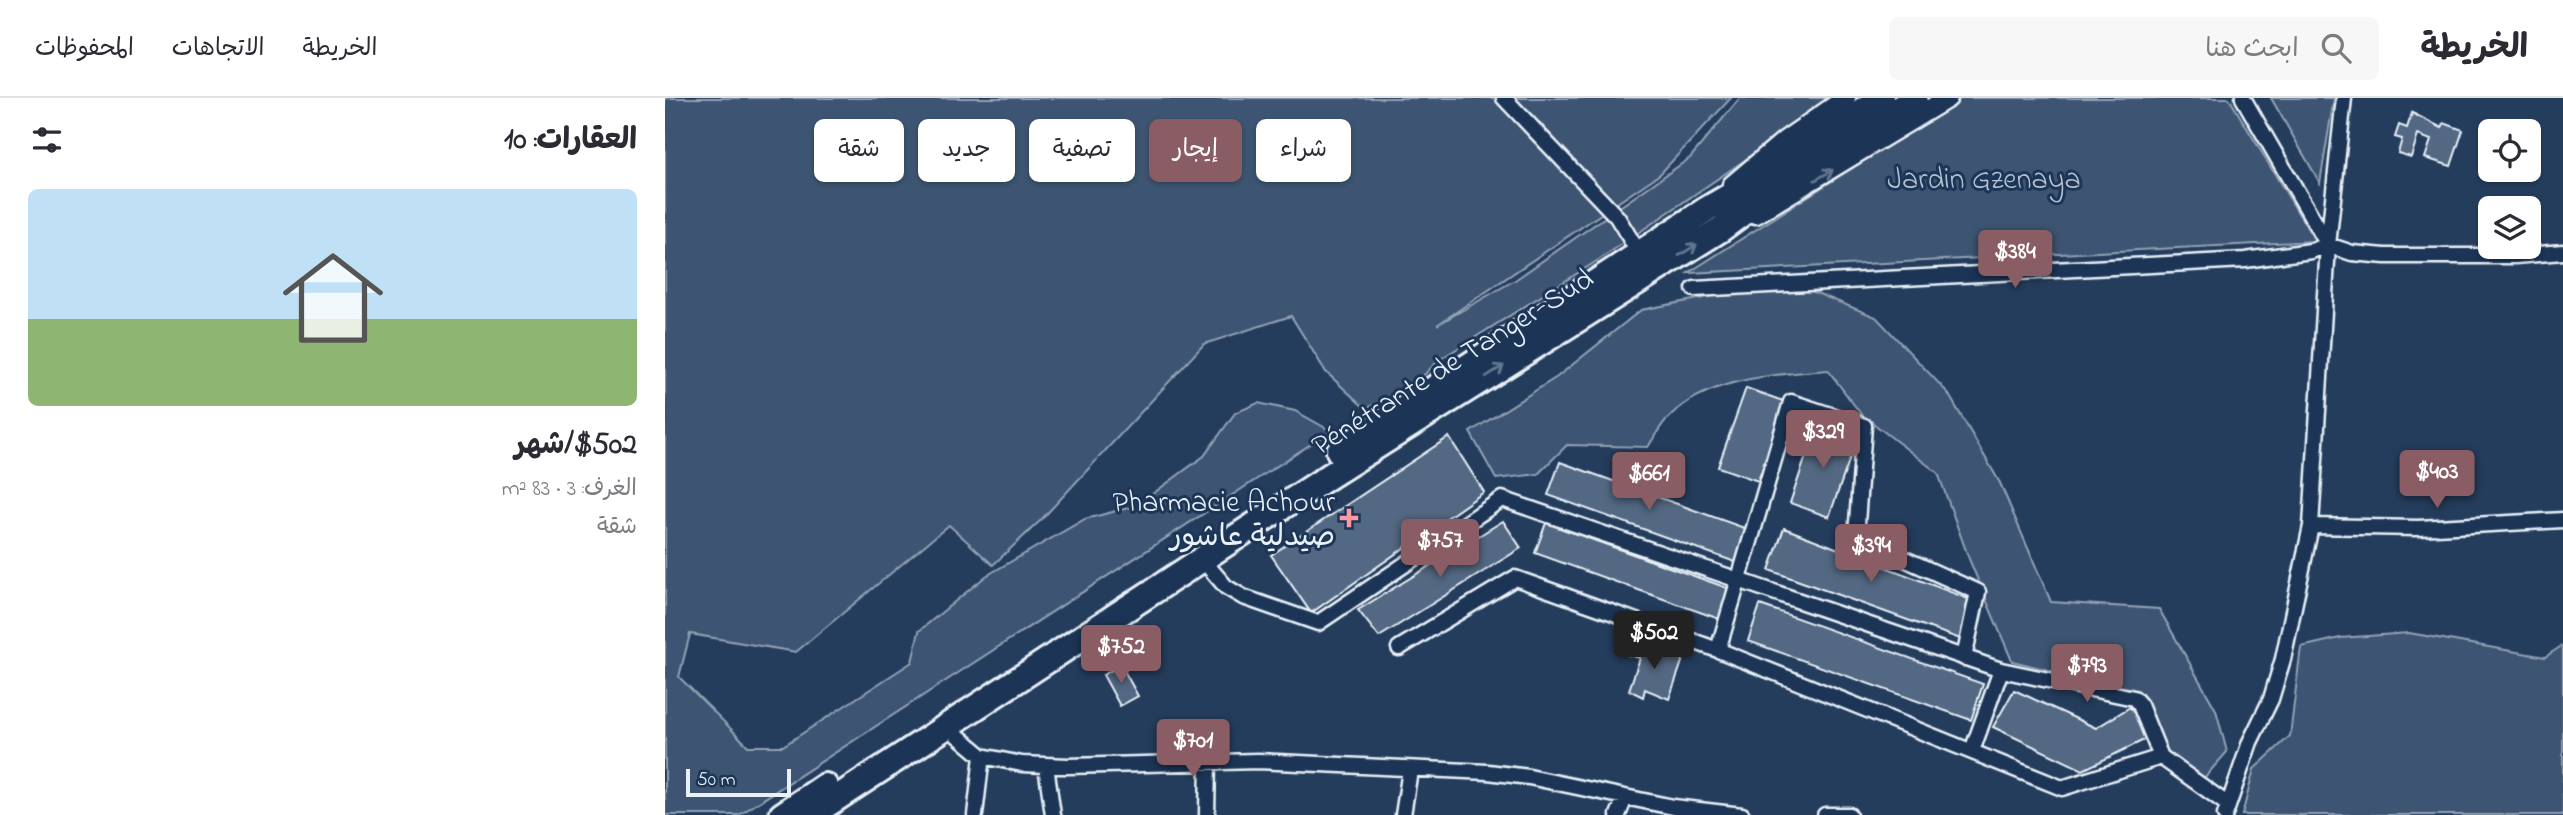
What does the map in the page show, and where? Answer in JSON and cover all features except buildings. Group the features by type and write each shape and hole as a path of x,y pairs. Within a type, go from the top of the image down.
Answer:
{"highway":[{"name":"Pénétrante de Tanger-Sud","path":"1431,402 1639,253 1760,178 1881,98"},
{"name":"Pénétrante de Tanger-Sud","path":"782,815 1431,402 1721,229 1771,192 1915,98"},
{"name":"Pénétrante de Tanger-Sud","path":"811,815 1202,559 1361,446"}],"street":[{"path":"1504,98 1618,217 1639,253"},
{"path":"1707,209 1776,148 1846,98"},
{"path":"1721,229 1747,220 1784,199 1948,98"},
{"path":"2243,98 2328,245"},
{"path":"1202,559 1226,587 1243,597 1318,623 1502,499 2001,670 2134,698 2140,705 2161,757 2226,809 2271,699 2283,659 2311,526 2328,245 2344,98"},
{"path":"1694,289 2245,260 2311,251 2328,245 2352,253 2385,256 2515,256 2563,252"},
{"path":"1718,650 1791,402 1864,426 1856,537 1978,593 1964,658"},
{"path":"2311,526 2418,528 2563,520"},
{"path":"1399,648 1514,578 1718,650 2062,788 2161,757"},
{"path":"1972,751 2001,670"},
{"path":"945,725 982,756 1046,766 1208,761 1529,777 1625,798 1742,815"},
{"path":"975,815 982,756"},
{"path":"1207,815 1208,761"},
{"path":"1046,766 1053,815"},
{"path":"1407,813 1410,770"},
{"path":"1618,815 1625,798"},
{"path":"1825,815 1849,815"}],"green space":[{"path":"665,98 1731,98 1660,174 1437,325 1515,280 1690,158 1740,98 1836,98 1597,261 1439,360 1422,377 1366,409 1326,372 1291,316 1204,344 1041,520 993,565 949,525 796,652 690,634 679,677 748,746 783,746 912,662 919,631 986,576 1085,519 1136,506 1204,456 1235,413 1258,403 1295,411 1331,431 739,815 665,815"},
{"name":"Jardin Gzenaya","path":"1962,98 2229,98 2315,241 1688,273"},
{"path":"2271,98 2334,98 2320,183"},
{"path":"1777,277 1876,317 1948,393 2000,483 2051,602 2159,609 2216,710 2227,752 2197,786 2167,750 2140,692 2012,661 1969,559 1938,473 1861,414 1828,370 1764,377 1720,387 1682,406 1666,420 1648,447 1567,445 1538,474 1496,479 1470,432 1557,377 1641,310 1709,297"},
{"path":"2409,633 2545,657 2563,645 2563,815 2242,815 2254,769 2290,736 2301,647 2340,638"}],"place":[{"name":"Pharmacie Achour صيدلية عاشور","path":"1349,518"}]}
